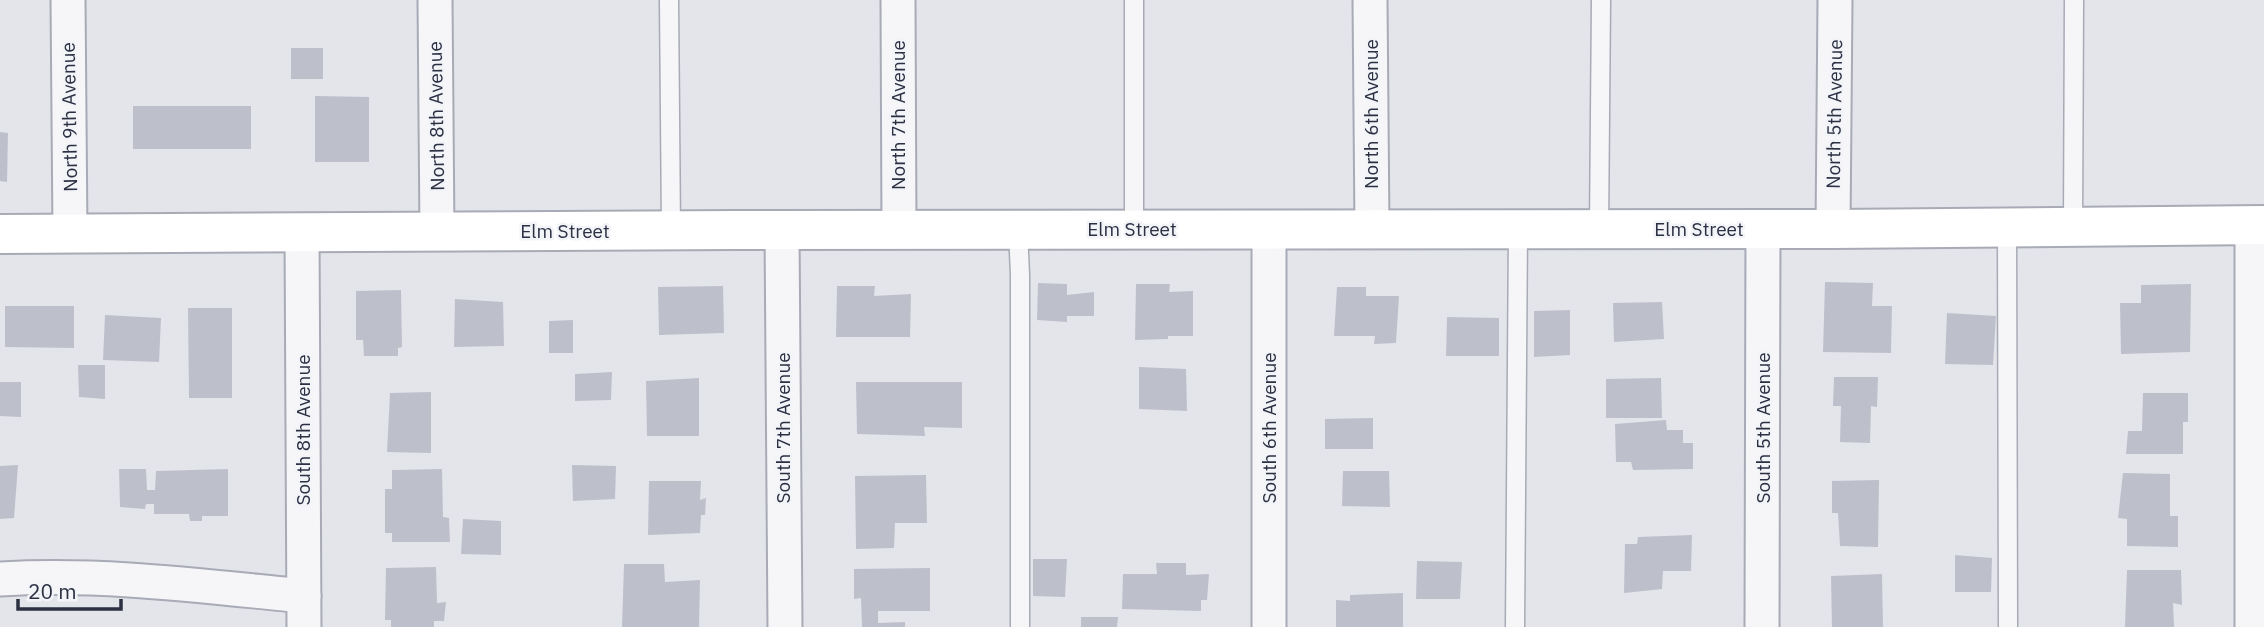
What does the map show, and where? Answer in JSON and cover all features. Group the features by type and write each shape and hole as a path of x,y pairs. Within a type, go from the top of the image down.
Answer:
{"street":[{"name":"North 9th Avenue","path":"68,0 71,233"},
{"name":"North 8th Avenue","path":"435,0 437,232"},
{"name":"North 7th Avenue","path":"898,0 898,230"},
{"name":"North 6th Avenue","path":"1370,0 1372,229"},
{"name":"North 5th Avenue","path":"1833,229 1835,0"},
{"name":"Elm Street","path":"0,234 671,230 1833,229 2258,225"},
{"path":"2252,627 2258,225"},
{"name":"South 6th Avenue","path":"1269,229 1269,627"},
{"name":"South 5th Avenue","path":"1762,627 1763,229"},
{"name":"South 7th Avenue","path":"782,230 785,627"},
{"name":"South 8th Avenue","path":"302,232 304,612"},
{"path":"0,579 54,576 119,578 304,612"}],"lane":[{"path":"669,0 671,230"},
{"path":"1134,0 1134,229"},
{"path":"1599,229 1601,0"},
{"path":"2073,227 2074,0"},
{"path":"1515,627 1518,228"},
{"path":"2007,228 2008,627"},
{"path":"1018,230 1020,627"}],"building":[{"path":"291,48 323,48 323,79 291,79"},
{"path":"315,96 369,97 369,162 315,162"},
{"path":"133,106 251,106 251,149 133,149"},
{"path":"0,132 8,133 7,182 0,181"},
{"path":"1825,282 1873,283 1872,306 1892,306 1891,353 1823,352"},
{"path":"1038,283 1067,284 1067,295 1094,292 1094,316 1067,316 1067,322 1037,320"},
{"path":"1136,284 1170,284 1169,292 1193,291 1193,336 1135,340"},
{"path":"2191,284 2190,352 2121,354 2120,303 2141,303 2141,285"},
{"path":"723,286 724,333 659,335 658,287"},
{"path":"837,286 875,286 874,296 911,294 910,337 836,337"},
{"path":"1337,287 1366,287 1366,296 1399,296 1396,343 1374,344 1375,336 1334,336"},
{"path":"401,290 402,347 398,348 398,356 364,356 363,340 356,340 356,291"},
{"path":"455,299 503,302 504,346 454,347"},
{"path":"1662,302 1664,339 1614,342 1613,303"},
{"path":"5,306 74,306 74,348 5,347"},
{"path":"188,308 232,308 232,398 189,398"},
{"path":"1570,310 1570,355 1534,357 1534,311"},
{"path":"1947,313 1996,316 1993,365 1945,364"},
{"path":"105,315 161,318 159,362 103,360"},
{"path":"1447,317 1499,318 1499,356 1446,356"},
{"path":"573,320 573,353 549,353 549,321"},
{"path":"78,365 105,365 105,399 79,397"},
{"path":"1139,367 1186,369 1187,411 1139,409"},
{"path":"612,372 611,400 575,401 575,374"},
{"path":"1834,377 1878,377 1877,407 1871,406 1870,443 1840,442 1841,406 1833,406"},
{"path":"699,378 699,436 647,436 646,381"},
{"path":"1661,378 1662,418 1606,418 1606,379"},
{"path":"0,382 21,382 21,417 0,416"},
{"path":"856,382 962,382 962,428 924,427 925,436 857,434"},
{"path":"431,392 431,453 387,452 390,393"},
{"path":"2143,393 2188,393 2188,422 2183,422 2183,454 2126,454 2128,431 2142,431"},
{"path":"1373,418 1373,449 1325,449 1325,419"},
{"path":"1666,420 1667,430 1683,430 1683,443 1693,443 1693,469 1633,470 1631,462 1616,462 1615,424"},
{"path":"18,465 14,518 0,519 0,466"},
{"path":"572,465 616,466 615,499 573,501"},
{"path":"119,469 146,469 147,490 155,490 156,471 228,469 228,516 202,516 202,521 190,521 189,514 154,514 154,504 146,504 145,509 120,507"},
{"path":"442,469 443,517 449,518 450,542 392,542 392,533 385,533 385,489 392,489 392,470"},
{"path":"1343,471 1389,471 1390,507 1342,506"},
{"path":"2123,473 2170,474 2170,516 2178,516 2178,547 2127,546 2127,519 2118,518"},
{"path":"926,475 927,523 895,523 894,548 856,549 855,476"},
{"path":"1879,480 1878,547 1840,546 1838,513 1832,513 1832,481"},
{"path":"649,481 701,481 700,500 706,498 700,533 648,535"},
{"path":"463,519 501,521 501,555 461,554"},
{"path":"1692,535 1691,571 1663,571 1662,589 1624,593 1625,544 1637,544 1638,537"},
{"path":"1955,555 1992,558 1991,592 1955,592"},
{"path":"1033,559 1067,559 1065,597 1033,596"},
{"path":"1417,561 1462,562 1460,599 1416,599"},
{"path":"1156,563 1186,563 1186,575 1209,574 1207,600 1201,600 1201,611 1122,609 1123,574 1157,574"},
{"path":"624,564 664,564 665,582 700,580 699,627 622,627"},
{"path":"436,567 437,603 446,602 444,621 434,621 434,627 391,627 391,620 385,620 386,568"},
{"path":"930,568 930,611 878,611 878,623 905,622 905,627 862,627 861,598 854,599 854,569"},
{"path":"2127,570 2181,570 2182,605 2173,603 2174,627 2125,627"},
{"path":"1882,574 1883,627 1832,627 1831,576"},
{"path":"1403,593 1403,627 1336,627 1336,600 1350,601 1350,595"},
{"path":"1081,617 1118,617 1117,627 1081,627"}]}
